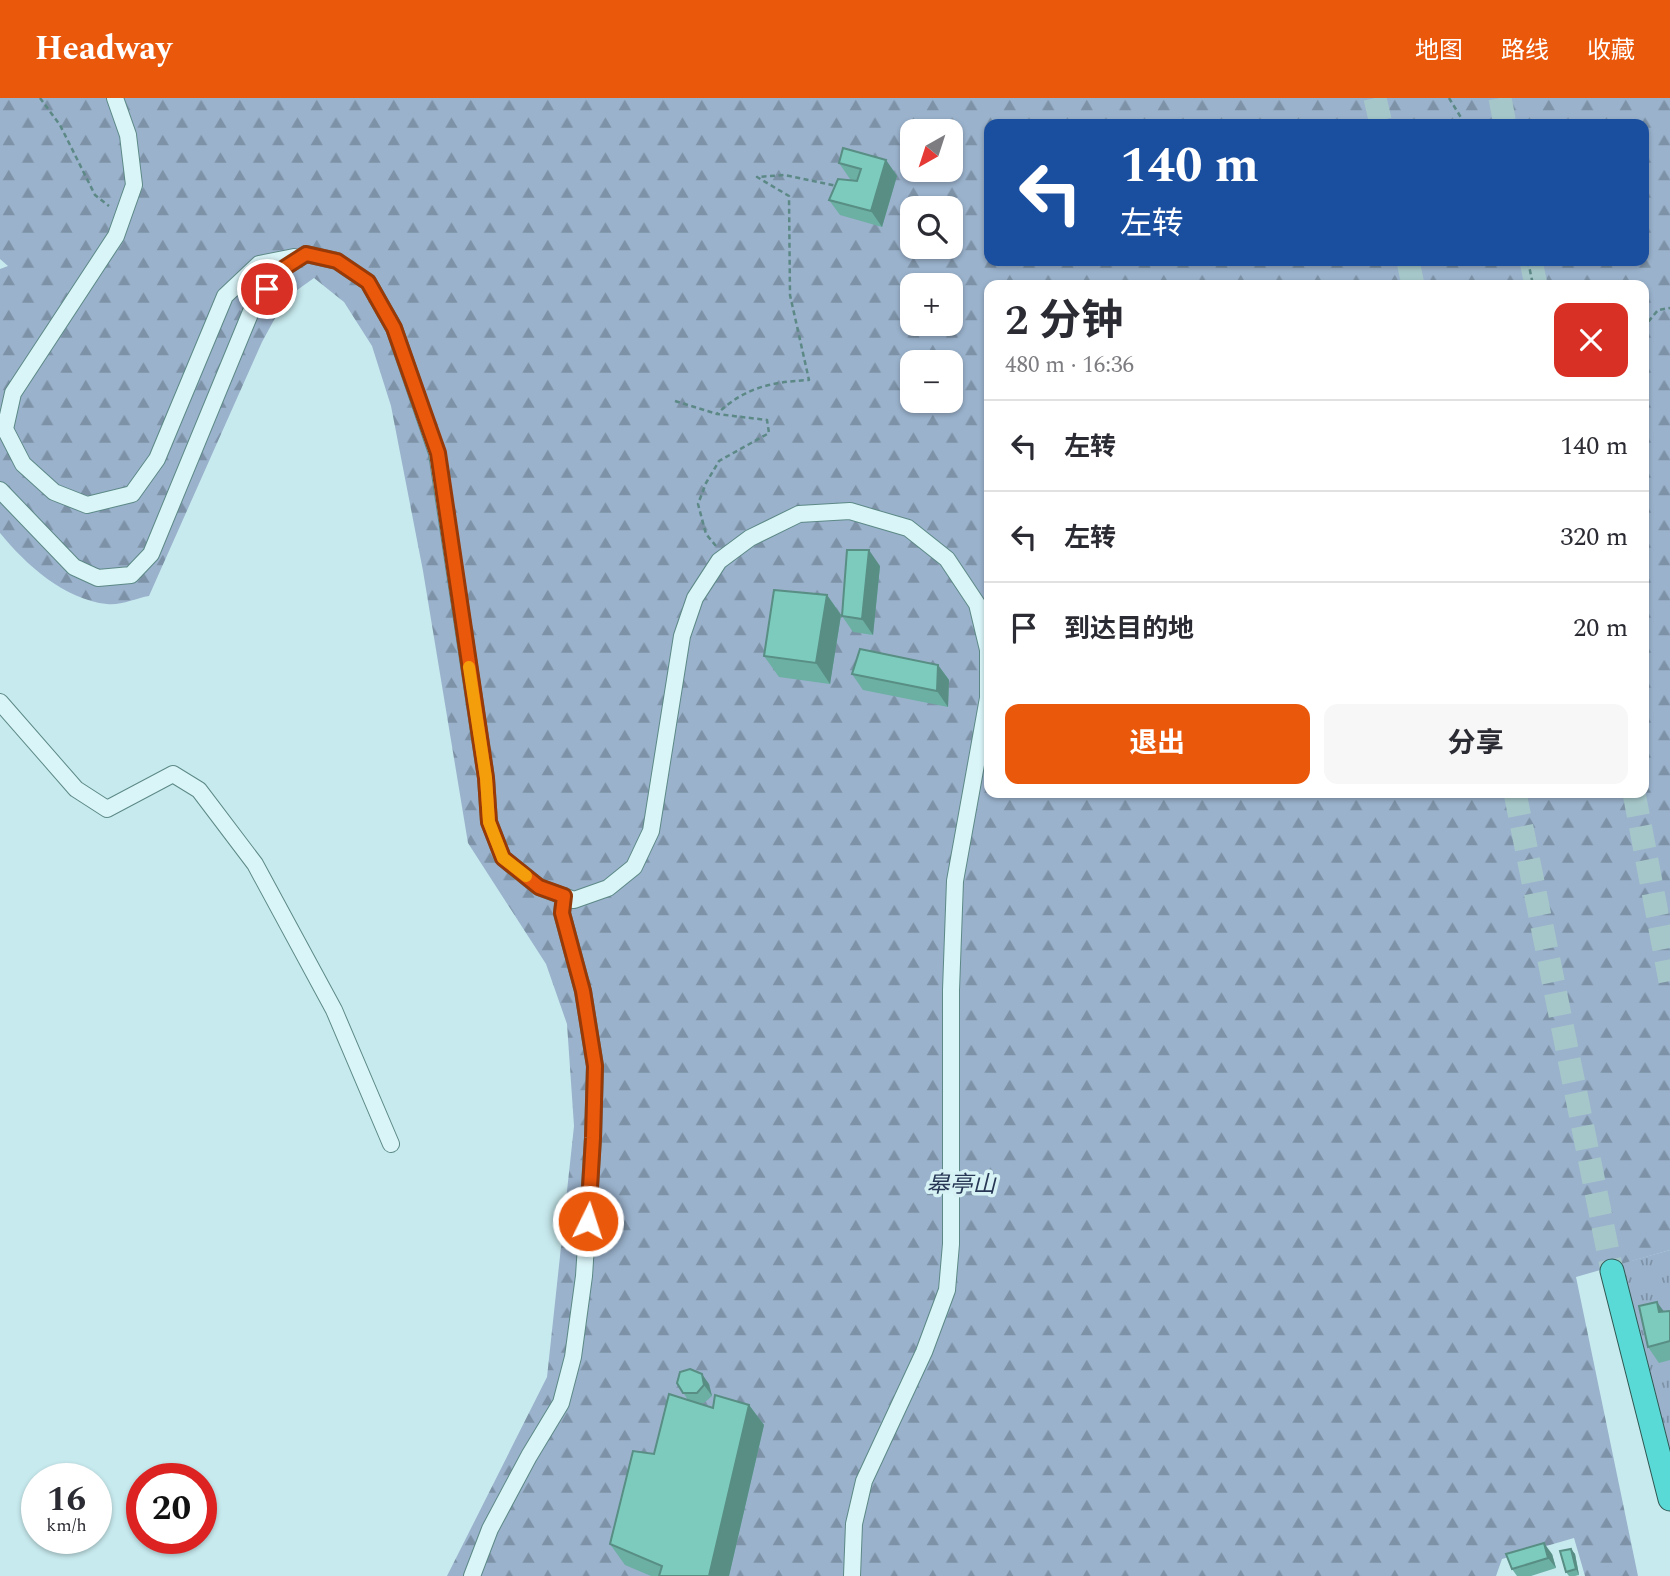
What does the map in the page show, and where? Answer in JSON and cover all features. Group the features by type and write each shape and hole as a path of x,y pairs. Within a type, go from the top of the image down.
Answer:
{"highway":[{"path":"1612,1271 1670,1499"}],"street":[{"path":"115,98 128,135 134,185 116,236 13,394 5,429 23,464 54,492 87,505 132,494 157,459 225,296 259,264 306,254 337,261 368,282 394,328 438,453 486,778 489,822 503,858 539,887 574,900 608,888 634,867 651,831 682,636 695,598 719,561 750,538 799,514 850,511 908,528 947,559 977,604 984,633"},
{"path":"0,490 74,567 98,578 131,575 150,554 252,309 281,270 306,254"},
{"path":"0,702 76,789 107,809 173,774 200,790 255,864 334,1010 391,1144"},
{"path":"852,1576 854,1524 864,1481 924,1352 947,1290 955,881 984,720"},
{"path":"472,1576 497,1517 561,1403 572,1357 584,1276 595,1066 583,991 562,913 564,896"}],"path":[{"path":"40,98 60,125 95,195 122,217"},
{"path":"1449,98 1462,119"},
{"path":"717,414 730,401 772,382 809,380 790,295 789,196 757,177 785,174 837,186"},
{"path":"1649,321 1658,310 1670,308"},
{"path":"676,401 717,414 767,420 769,433 719,461 698,504 706,534 726,556"}],"green space":[{"name":"皋亭山","path":"0,98 1670,98 1670,1250 1576,1277 1638,1576 1585,1576 1574,1538 1502,1559 1496,1576 447,1576 547,1377 574,1126 567,1024 546,964 468,843 423,571 391,406 372,346 344,302 314,278 286,298 262,342 149,596 117,604 91,601 76,596 47,579 21,557 0,533 0,269 8,266 0,259"},
{"path":"1670,1250 1670,1468 1620,1264"}],"building":[{"path":"843,148 886,160 871,211 829,200 838,179 857,181 861,169 839,163"},
{"path":"847,550 869,550 862,619 842,616"},
{"path":"774,590 827,595 816,663 764,656"},
{"path":"860,649 938,665 937,691 852,674"},
{"path":"1657,1302 1659,1312 1670,1311 1670,1341 1648,1347 1639,1306"},
{"path":"690,1369 702,1374 704,1385 697,1393 683,1393 677,1383 680,1372"},
{"path":"669,1394 713,1408 715,1395 749,1405 709,1576 659,1576 662,1566 610,1544 633,1451 654,1454"},
{"path":"1544,1543 1548,1558 1512,1569 1506,1554"},
{"path":"1571,1549 1576,1569 1566,1572 1560,1551"}],"tunnel":[{"path":"1375,98 1380,119"},
{"path":"1500,98 1504,119"},
{"path":"1409,266 1412,280"},
{"path":"1532,266 1535,280"},
{"path":"1516,798 1612,1271"},
{"path":"1635,798 1670,981"}],"slow traffic":[{"path":"469,667 486,778 489,822 503,858 526,876"}],"route":[{"path":"267,289 281,270 306,254 337,261 368,282 394,328 438,453 486,778 489,822 503,858 539,887 564,896 562,913 583,991 595,1066 588,1221"}]}
